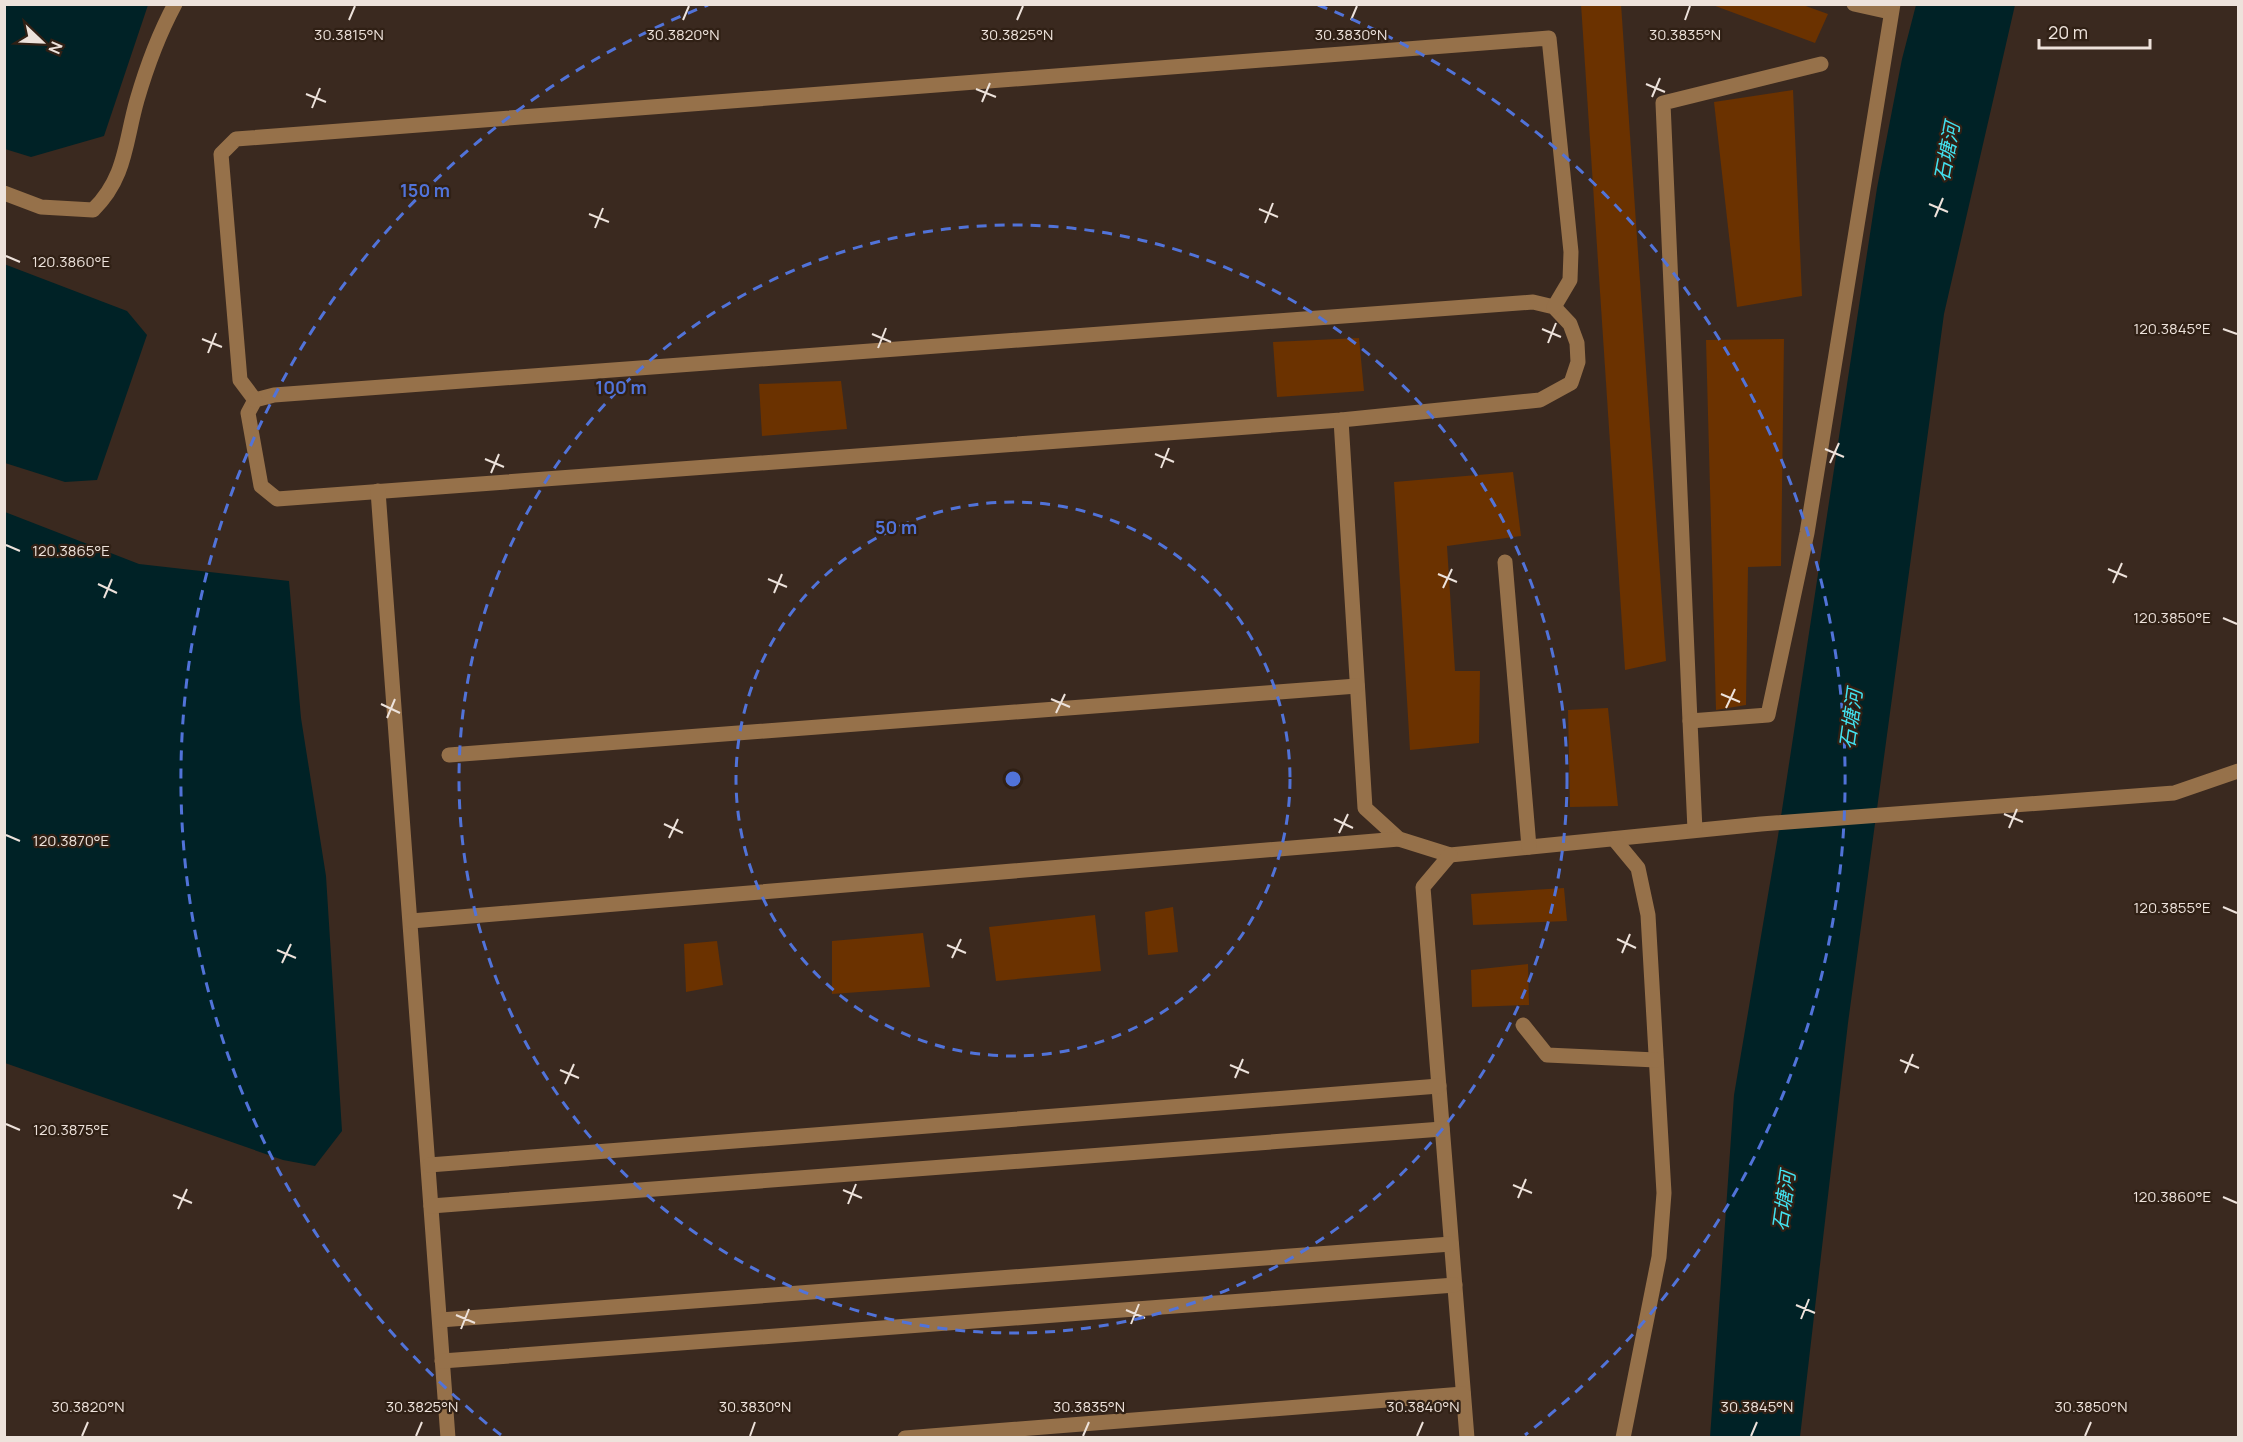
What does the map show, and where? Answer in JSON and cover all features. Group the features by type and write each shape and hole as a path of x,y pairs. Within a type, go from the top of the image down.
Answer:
{"street":[{"path":"4,193 41,207 93,210 108,195 123,159 137,99 175,4"},
{"path":"1690,721 1768,715 1807,533 1891,8 1854,4"},
{"path":"255,400 240,380 221,154 236,139 1549,38 1570,252 1570,280 1554,307"},
{"path":"1695,830 1663,103 1821,64"},
{"path":"1533,302 1554,307 1570,324 1577,343 1578,362 1571,383 1540,400 1341,420 277,499 261,486 248,413 255,400 274,394 1533,302"},
{"path":"1341,420 1365,808 1399,839"},
{"path":"378,491 448,1437"},
{"path":"1505,562 1529,847"},
{"path":"449,755 1357,686"},
{"path":"411,921 1399,839 1450,855 1761,824 2174,794 2238,771"},
{"path":"1614,839 1638,868 1648,915 1664,1193 1659,1257 1623,1437"},
{"path":"1450,855 1423,887 1467,1437"},
{"path":"1523,1025 1547,1055 1656,1060"},
{"path":"429,1165 1439,1086"},
{"path":"431,1206 1442,1129"},
{"path":"440,1320 1451,1244"},
{"path":"442,1361 1455,1285"},
{"path":"905,1437 1463,1394"}],"water":[{"path":"4,5 148,5 104,136 31,157 5,149"},
{"name":"石塘河","path":"1916,5 2015,5 1944,314 1848,1023 1800,1437 1710,1438 1734,1095 1778,836 1877,188 1902,59"},
{"path":"4,264 127,311 147,335 97,480 65,482 5,463"},
{"path":"5,512 139,564 289,581 301,718 326,876 342,1131 315,1166 283,1160 5,1063"}],"building":[{"path":"1581,4 1621,4 1666,661 1625,670"},
{"path":"1710,4 1800,4 1828,14 1815,43"},
{"path":"1793,90 1802,296 1737,307 1714,102"},
{"path":"1359,338 1364,391 1277,397 1273,342"},
{"path":"1784,339 1781,566 1748,567 1746,705 1716,710 1706,340"},
{"path":"841,381 847,429 762,436 759,384"},
{"path":"1513,472 1521,536 1447,546 1455,671 1480,671 1479,743 1410,750 1394,482"},
{"path":"1608,708 1618,806 1570,807 1568,710"},
{"path":"1564,888 1567,921 1473,925 1471,894"},
{"path":"1173,907 1178,952 1148,955 1145,912"},
{"path":"1095,915 1101,971 996,981 989,927"},
{"path":"923,933 930,987 832,994 832,941"},
{"path":"717,941 723,985 686,992 684,944"},
{"path":"1528,964 1529,1005 1472,1007 1471,970"}]}
